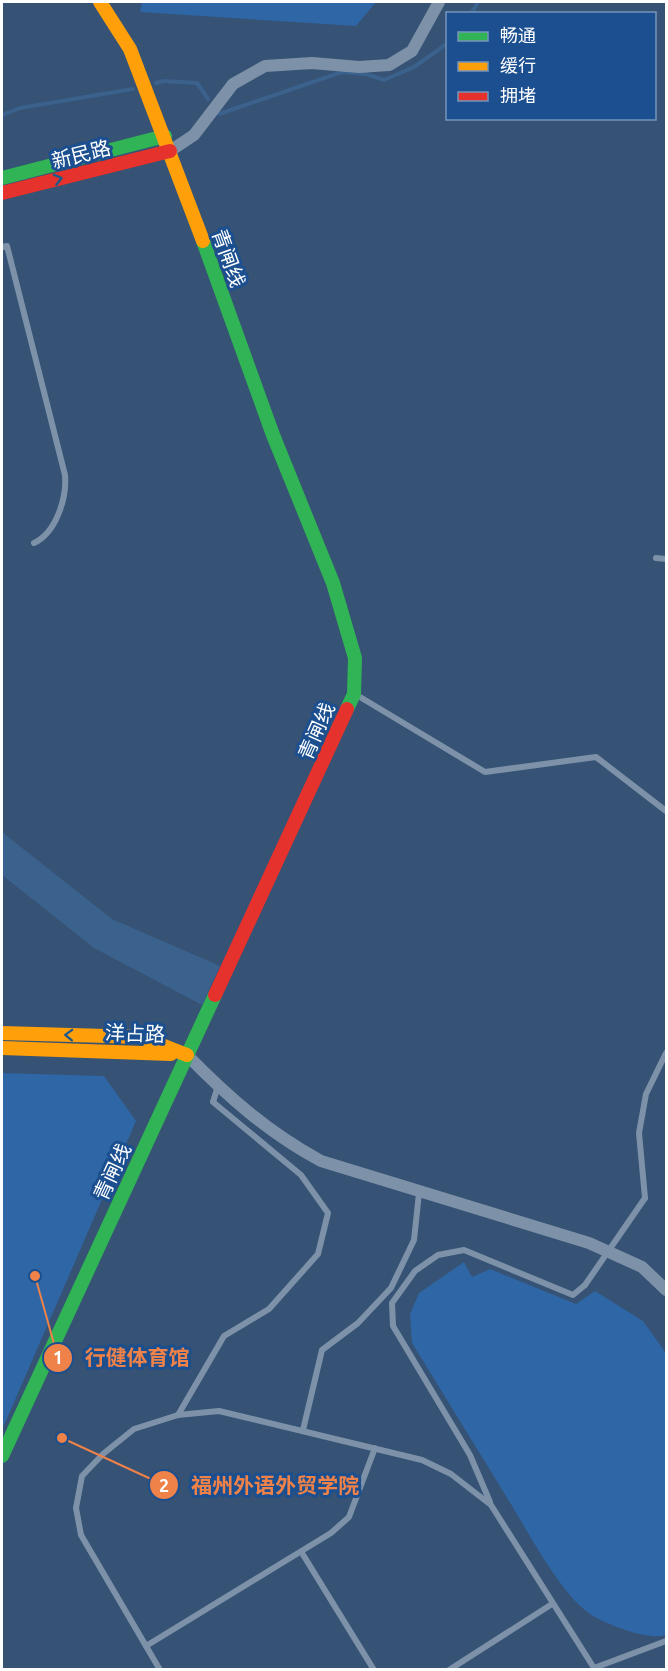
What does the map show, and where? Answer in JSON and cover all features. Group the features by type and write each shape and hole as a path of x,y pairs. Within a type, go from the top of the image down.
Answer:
{"main road":[{"name":"青闸线","path":"2,1456 354,694 354,658 333,583 273,435 165,136 130,49 100,2"},
{"name":"新民路","path":"2,178 165,136"},
{"name":"新民路","path":"2,194 170,151"},
{"name":"洋占路","path":"2,1033 141,1037 187,1055"},
{"name":"洋占路","path":"2,1048 187,1055"}],"street":[{"path":"170,151 194,135 233,84 265,66 312,63 359,67 389,66 412,51 439,2"},
{"path":"187,1055 218,1086 282,1139 321,1161 419,1193 589,1243 642,1267 666,1290"}],"lane":[{"path":"2,247 7,246 66,484 52,527 44,539 34,543"},
{"path":"656,558 666,559"},
{"path":"354,694 485,771 596,757 666,811"},
{"path":"666,1053 646,1094 639,1133 645,1198 585,1285 573,1295 464,1250 438,1255 415,1270 392,1303 393,1326 470,1455 491,1505 593,1669 666,1641"},
{"path":"178,1415 224,1336 269,1309 318,1254 328,1213 301,1175 213,1102 218,1086"},
{"path":"303,1430 322,1350 358,1323 391,1288 414,1240 419,1193"},
{"path":"160,1670 81,1534 76,1508 82,1476 103,1454 134,1429 178,1415 219,1412 303,1430 422,1460 451,1474 491,1505"},
{"path":"146,1646 302,1553 349,1517 375,1448"},
{"path":"302,1553 374,1670"},
{"path":"449,1670 552,1604"}],"shaded area":[{"path":"142,2 376,2 356,26 140,12"},
{"path":"2,832 112,919 220,966 202,1005 94,948 2,875"},
{"path":"2,1073 104,1076 136,1121 2,1430"},
{"path":"464,1262 472,1277 490,1269 576,1304 595,1291 643,1321 666,1353 666,1635 650,1636 608,1624 593,1616 570,1596 538,1550 412,1343 410,1314 419,1293"}],"waterway":[{"path":"472,12 478,2"},
{"path":"219,114 342,72 366,74 384,80 414,67 446,44"},
{"path":"156,83 164,81 197,83 208,99"},
{"path":"2,115 20,108 133,89"}],"traffic: fast":[{"path":"2,178 165,136"},
{"path":"203,241 273,435 333,583 355,658 354,694 347,709"},
{"path":"2,1456 215,995"}],"traffic: slow":[{"path":"100,2 130,49 203,241"},
{"path":"2,1033 141,1037 187,1055"},
{"path":"2,1048 171,1054"}],"traffic: jam":[{"path":"2,193 170,151"},
{"path":"215,995 347,709"}],"place":[{"name":"行健体育馆","path":"35,1276"},
{"name":"福州外语外贸学院","path":"62,1438"}]}
